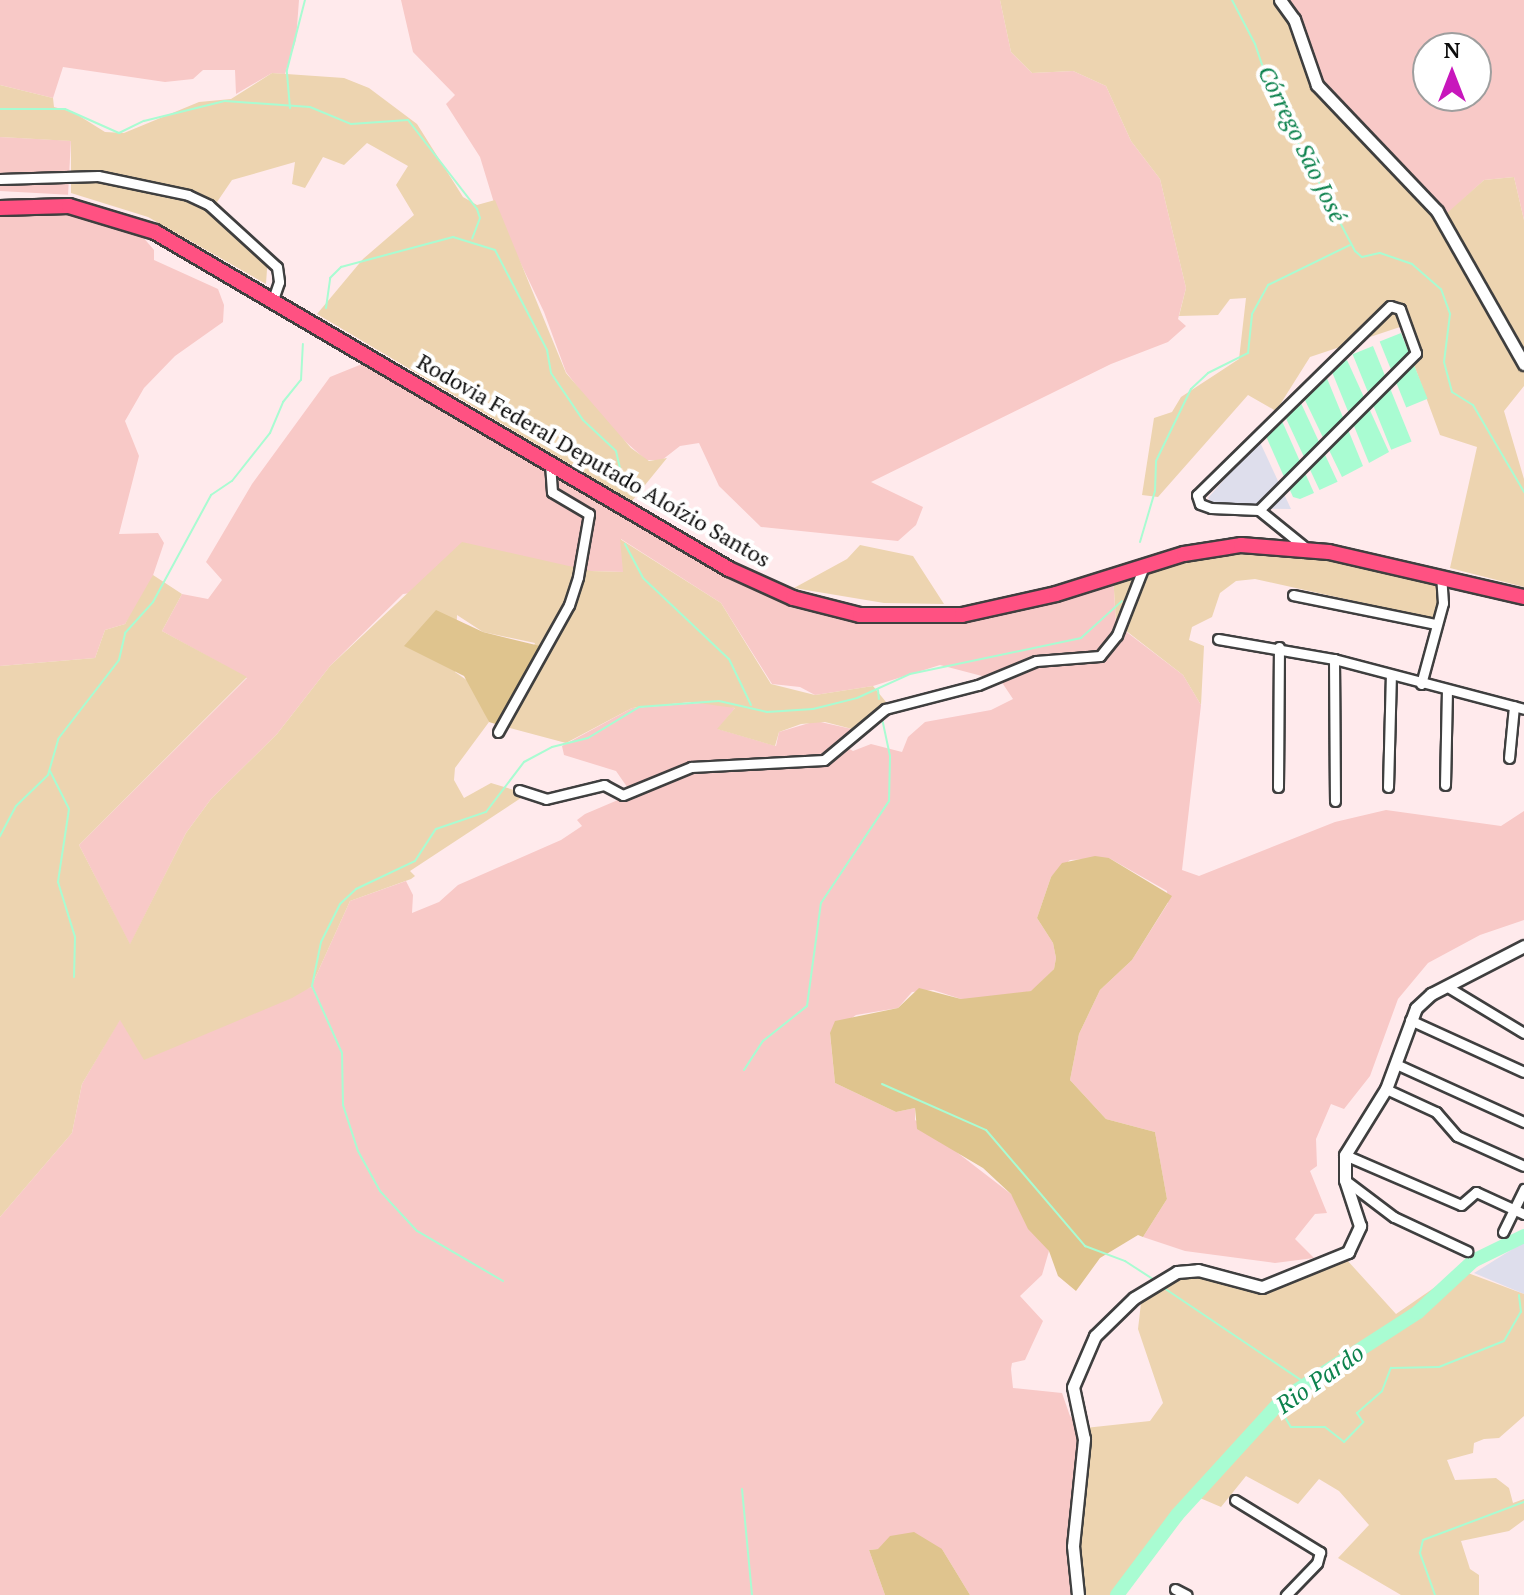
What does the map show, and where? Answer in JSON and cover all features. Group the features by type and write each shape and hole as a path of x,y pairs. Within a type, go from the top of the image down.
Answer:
{"highway":[{"name":"Rodovia Federal Deputado Aloízio Santos","path":"0,208 69,206 107,213 155,232 729,569 793,598 860,615 962,615 1056,594 1214,548 1306,548 1524,597"}],"street":[{"path":"1280,0 1294,19 1317,85 1437,211 1524,364"},
{"path":"0,179 119,178 198,200 255,242 277,267 279,282 273,299"},
{"path":"1259,510 1416,353 1400,309 1390,306 1197,495 1200,504 1211,508 1259,510 1306,548"},
{"path":"498,732 569,605 578,577 589,514 552,492 550,462"},
{"path":"519,790 546,799 604,785 623,795 691,767 824,760 885,709 978,685 1036,661 1100,656 1117,635 1144,566"},
{"path":"1421,684 1443,603 1441,577"},
{"path":"1293,595 1436,624"},
{"path":"1218,639 1279,647 1334,659 1447,692 1519,708 1509,758"},
{"path":"1278,787 1279,647"},
{"path":"1334,659 1335,801"},
{"path":"1388,787 1391,675"},
{"path":"1445,785 1447,692"},
{"path":"1078,1595 1073,1546 1084,1439 1073,1387 1095,1336 1151,1284 1177,1272 1198,1270 1262,1287 1340,1258 1356,1243 1360,1226 1345,1180 1345,1155 1386,1089 1410,1020 1424,1000 1524,946"},
{"path":"1446,986 1524,1033"},
{"path":"1410,1020 1524,1072"},
{"path":"1396,1064 1524,1122"},
{"path":"1386,1089 1436,1112 1457,1136 1524,1166"},
{"path":"1345,1155 1467,1204 1476,1192 1524,1214"},
{"path":"1345,1180 1394,1217 1467,1251"},
{"path":"1503,1232 1524,1189"},
{"path":"1235,1500 1320,1552 1317,1563 1286,1595"},
{"path":"1175,1589 1187,1595"}],"shaded area":[{"path":"0,0 299,0 296,40 285,74 272,73 236,94 235,70 203,70 193,79 165,82 63,67 53,98 0,85"},
{"path":"401,0 1000,0 1011,52 1032,73 1073,71 1106,86 1131,141 1160,179 1186,288 1178,319 1186,326 1168,342 1111,364 871,482 923,507 916,525 898,541 761,527 719,486 699,443 680,446 662,460 646,460 608,426 566,372 544,312 498,216 480,157 446,104 455,95 413,52"},
{"path":"1000,0 1284,0 1316,86 1366,142 1419,182 1446,214 1484,180 1514,177 1524,220 1524,386 1504,411 1524,479 1524,587 1450,568 1477,447 1440,435 1400,327 1310,357 1276,411 1248,395 1158,497 1142,495 1154,418 1172,412 1181,397 1239,359 1246,298 1230,299 1218,315 1179,316 1186,288 1160,179 1131,141 1106,86 1073,71 1032,73 1011,52"},
{"path":"1284,0 1524,0 1524,220 1514,177 1484,180 1446,215 1419,182 1366,142 1316,86"},
{"path":"272,73 344,78 369,88 417,124 463,197 477,205 495,200 566,373 631,448 649,461 667,458 632,501 317,314 363,259 414,215 396,185 408,166 367,143 344,165 323,157 305,188 292,184 295,162 232,180 217,202 268,255 266,284 148,217 71,193 71,141 0,137 0,85 53,98 54,107 73,112 105,132 124,133 199,102 231,99"},
{"path":"0,137 71,141 68,195 0,191"},
{"path":"0,206 68,208 136,229 154,250 154,260 218,289 224,305 223,322 175,356 144,388 125,421 139,456 119,534 158,533 164,543 148,590 125,624 105,630 95,658 0,666"},
{"path":"1401,333 1428,399 1406,407 1380,342"},
{"path":"1373,346 1412,441 1391,450 1353,354"},
{"path":"1347,360 1389,452 1369,463 1330,367"},
{"path":"367,362 717,570 789,603 950,619 1113,574 1116,624 1183,675 1201,705 1182,870 1199,876 1335,822 1386,810 1501,826 1524,811 1524,920 1480,935 1428,963 1398,999 1370,1076 1344,1109 1331,1104 1316,1139 1317,1166 1310,1171 1327,1213 1315,1214 1295,1239 1314,1258 1275,1263 1185,1251 1143,1237 1167,1199 1155,1132 1106,1119 1070,1080 1079,1034 1100,990 1132,960 1168,903 1167,891 1109,858 1070,860 1051,877 1037,918 1053,943 1056,958 1054,969 1032,991 990,999 961,999 933,990 912,992 898,1008 856,1015 830,1034 835,1083 896,1112 915,1108 915,1120 1011,1194 1049,1251 1042,1275 1020,1296 1043,1321 1025,1360 1012,1363 1011,1369 1013,1388 1062,1393 1070,1416 1085,1428 1080,1595 970,1595 942,1549 878,1549 869,1550 885,1595 0,1595 0,1217 72,1133 82,1084 120,1019 145,1059 311,987 350,901 406,881 413,895 412,913 439,902 458,885 561,840 582,826 577,820 585,814 632,794 616,771 564,755 562,746 632,708 715,702 735,708 718,729 776,746 779,732 816,721 856,730 843,745 853,751 871,744 902,752 908,737 925,722 991,710 1013,699 1001,681 940,665 873,686 815,695 800,687 772,684 721,603 621,539 624,572 591,571 403,594 330,666 277,734 211,799 186,833 130,945 79,845 247,678 162,631 182,594 208,599 222,580 206,562 252,484 330,377"},
{"path":"1324,371 1363,466 1342,477 1303,396"},
{"path":"1300,401 1338,482 1319,490 1282,409"},
{"path":"1282,421 1314,493 1300,499 1293,497 1265,434"},
{"path":"1259,440 1291,509 1213,508 1208,498"},
{"path":"620,539 721,603 771,684 815,695 873,686 886,702 856,730 825,722 801,724 779,732 775,746 717,729 735,708 691,702 632,708 566,743 502,726 535,643 483,632 457,615 455,672 471,683 489,722 455,768 454,780 464,798 491,783 527,794 410,871 415,876 411,879 350,901 311,987 292,998 144,1060 120,1020 82,1084 72,1133 0,1217 0,666 95,658 105,630 125,624 153,575 182,594 162,631 247,677 79,845 130,944 186,833 211,799 277,734 330,666 462,542 591,571 623,572"},
{"path":"860,545 913,556 944,604 884,603 794,588 847,559"},
{"path":"1251,547 1328,555 1436,580 1439,598 1435,619 1255,579 1236,581 1220,593 1212,617 1192,627 1189,640 1204,646 1201,705 1183,675 1116,623 1113,574"},
{"path":"436,610 483,632 540,646 502,726 489,722 464,676 404,646"},
{"path":"1095,856 1109,858 1172,896 1132,960 1100,990 1079,1034 1070,1080 1106,1119 1155,1132 1167,1199 1143,1237 1138,1235 1100,1258 1076,1291 1058,1276 1049,1251 1028,1229 1011,1194 983,1168 917,1129 915,1108 896,1112 835,1083 830,1033 835,1021 898,1008 919,988 961,999 1031,991 1054,969 1056,958 1053,943 1037,918 1051,877 1062,863"},
{"path":"1524,1242 1524,1294 1474,1273"},
{"path":"1347,1260 1396,1314 1460,1270 1524,1294 1524,1416 1499,1438 1474,1443 1473,1453 1447,1460 1455,1480 1496,1478 1509,1488 1513,1503 1524,1499 1524,1520 1509,1531 1461,1541 1470,1569 1479,1575 1479,1595 1401,1595 1338,1558 1369,1525 1339,1491 1319,1479 1298,1504 1246,1476 1221,1507 1193,1495 1117,1595 1080,1595 1075,1523 1085,1428 1150,1421 1163,1403 1138,1329 1141,1303 1159,1279 1191,1275 1256,1290 1288,1285"},
{"path":"914,1532 942,1549 970,1595 885,1595 869,1550 878,1549 890,1536"}],"waterway":[{"path":"290,108 287,70 305,0"},
{"name":"Córrego São José","path":"1232,0 1255,44 1271,91 1355,251 1362,257 1380,253 1412,264 1441,289 1450,314 1444,362 1452,392 1473,405 1524,492"},
{"path":"0,109 65,109 119,133 144,121 225,101 310,107 351,124 408,120 477,209 480,218 472,239"},
{"path":"326,308 330,278 341,267 453,237 495,250 547,350 551,373 583,420 616,451 622,477"},
{"path":"1140,542 1155,491 1156,461 1191,389 1208,373 1248,353 1252,314 1268,285 1350,245"},
{"path":"0,836 16,806 48,775 58,739 119,660 125,633 153,602 211,495 232,481 270,433 283,402 301,380 303,344"},
{"path":"625,544 643,578 729,659 751,705"},
{"path":"503,1281 417,1231 380,1191 358,1151 343,1105 342,1053 312,986 321,942 340,904 356,889 415,861 436,829 486,812 524,762 552,747 588,738 639,707 719,701 767,712 813,709 857,698 910,674 1081,638 1122,601"},
{"path":"878,690 879,699"},
{"path":"744,1070 763,1041 807,1006 821,903 889,801 890,756 882,719"},
{"path":"50,771 69,809 58,882 75,937 74,977"},
{"path":"882,1084 986,1130 1085,1246 1125,1261 1156,1281"},
{"name":"Rio Pardo","path":"1117,1595 1177,1515 1282,1400 1418,1312 1473,1261 1524,1236"},
{"path":"1161,1286 1307,1384"},
{"path":"1274,1408 1280,1409 1291,1427 1325,1427 1344,1442 1363,1422 1357,1413 1382,1391 1391,1368 1439,1367 1504,1341 1521,1312 1519,1295"},
{"path":"742,1489 752,1595"},
{"path":"1435,1595 1420,1553 1423,1540 1524,1502"}]}
